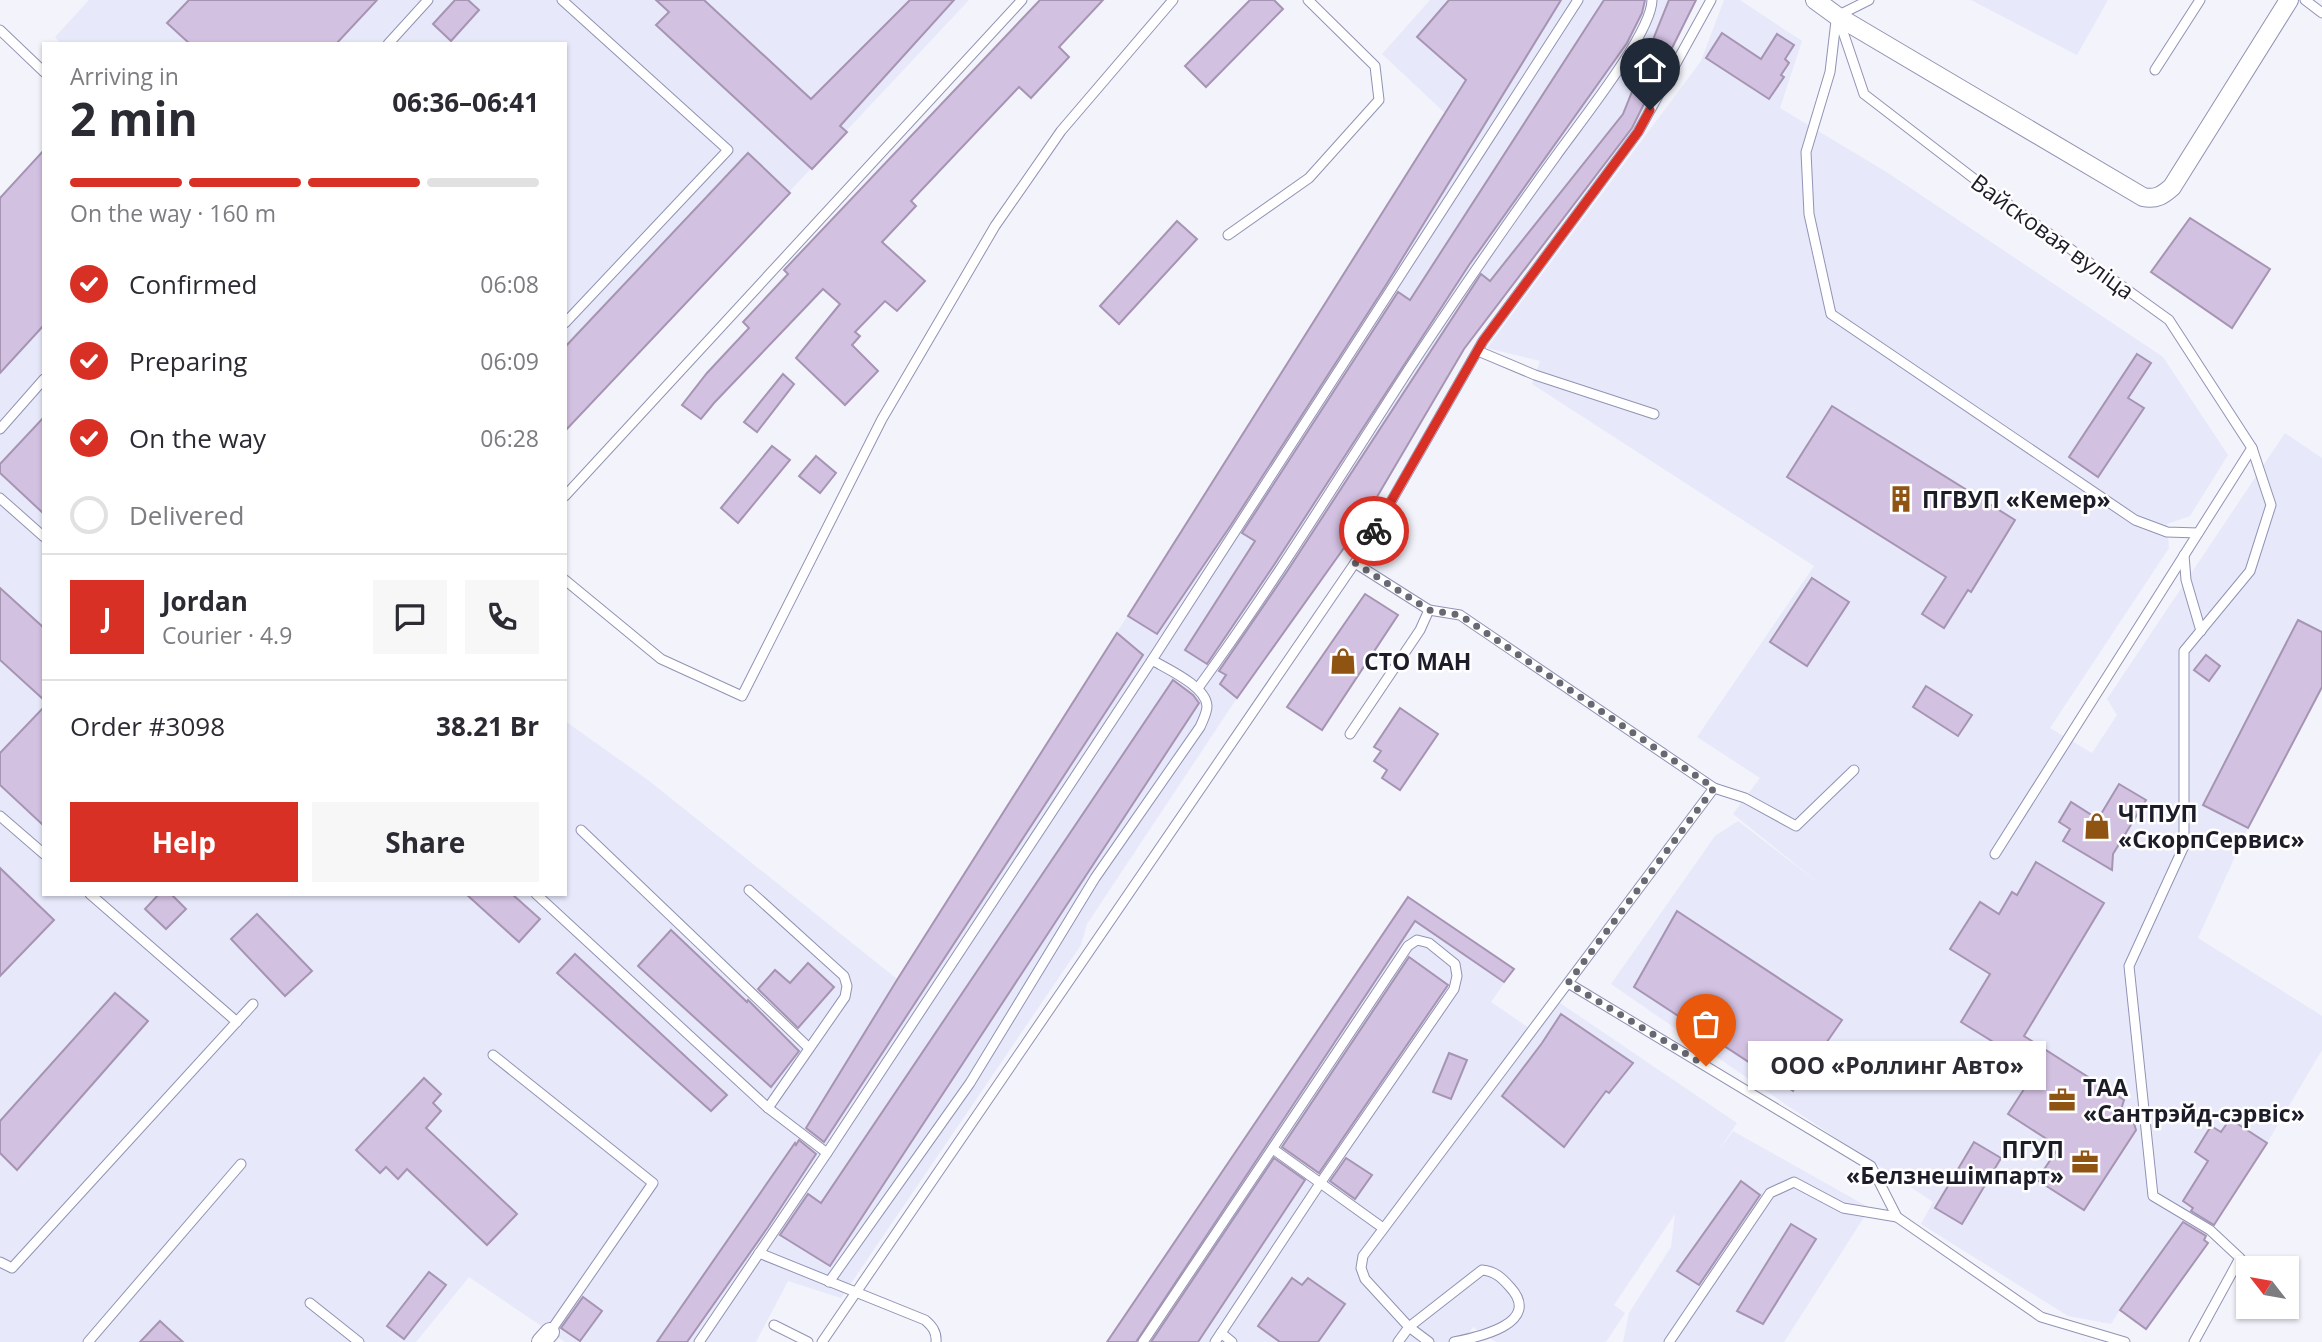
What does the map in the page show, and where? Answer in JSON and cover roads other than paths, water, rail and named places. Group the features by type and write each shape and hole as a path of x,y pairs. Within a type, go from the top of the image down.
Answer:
{"street":[{"path":"1815,0 1837,16 2143,197 2151,199 2162,196 2172,187 2289,0"}],"lane":[{"path":"390,42 428,0"},
{"path":"562,0 729,150 567,321"},
{"path":"567,494 1022,0"},
{"path":"567,582 661,659 742,696 882,419 995,226 1061,131 1173,0"},
{"path":"1228,236 1309,178 1378,100 1375,66 1308,0"},
{"path":"699,1342 1152,660 1577,0"},
{"path":"1198,688 1244,626 1494,242 1634,46 1652,9 1652,0"},
{"path":"822,1342 1355,563 1478,351 1638,132 1711,0"},
{"path":"1869,0 1837,16 1830,72 1807,152 1809,214 1831,314 2135,520 2167,532 2198,533"},
{"path":"2155,70 2200,0"},
{"path":"2305,0 2322,13"},
{"name":"Вайсковая вуліца","path":"1837,16 1864,94 1990,191 2169,320 2252,448 2271,505 2250,571 2184,651 2184,846 2129,966 2153,1196 2210,1230 2240,1258 2194,1342"},
{"path":"0,30 42,70"},
{"path":"1478,351 1535,374 1654,414"},
{"path":"0,429 42,381"},
{"path":"1995,854 2252,448"},
{"path":"0,498 42,535"},
{"path":"2184,555 2186,580 2201,631"},
{"path":"1355,563 1429,610 1460,615 1714,788 1745,798 1796,826 1854,770"},
{"path":"1350,734 1420,630 1429,610"},
{"path":"829,1282 970,1083 1095,878 1200,727 1207,704 1198,688 1152,660"},
{"path":"1429,1342 1409,1328 1365,1279 1361,1268 1363,1256 1714,788"},
{"path":"0,816 42,852"},
{"path":"581,830 809,1048"},
{"path":"749,890 844,976 847,986 845,997 768,1108"},
{"path":"92,896 237,1022"},
{"path":"538,896 768,1108 827,1153"},
{"path":"1143,1342 1408,946 1416,940 1429,943 1455,964 1457,976 1454,989 1215,1342"},
{"path":"1568,983 1871,1166 1897,1217"},
{"path":"0,1262 12,1268 253,1004"},
{"path":"492,1055 653,1183 545,1337"},
{"path":"1272,1149 1383,1228"},
{"path":"88,1342 241,1164"},
{"path":"1669,1342 1770,1193 1794,1182 1843,1208 1897,1217 2041,1317 2119,1342"},
{"path":"759,1253 925,1320 933,1326 936,1342"},
{"path":"1398,1342 1409,1328 1482,1270 1491,1271 1503,1279 1518,1296 1520,1308 1514,1319 1501,1329 1454,1342"},
{"path":"310,1303 359,1342"},
{"path":"774,1325 808,1342"},
{"path":"1221,1333 1231,1342"}],"place":[{"name":"ПГВУП «Кемер»","path":"1901,499"},
{"name":"СТО МАН","path":"1343,661"},
{"name":"ЧТПУП «СкорпСервис»","path":"2097,826"},
{"name":"ООО «Роллинг Авто»","path":"1706,1066"},
{"name":"ТАА «Сантрэйд-сэрвіс»","path":"2062,1100"},
{"name":"ПГУП «Белзнешімпарт»","path":"2085,1162"}]}
